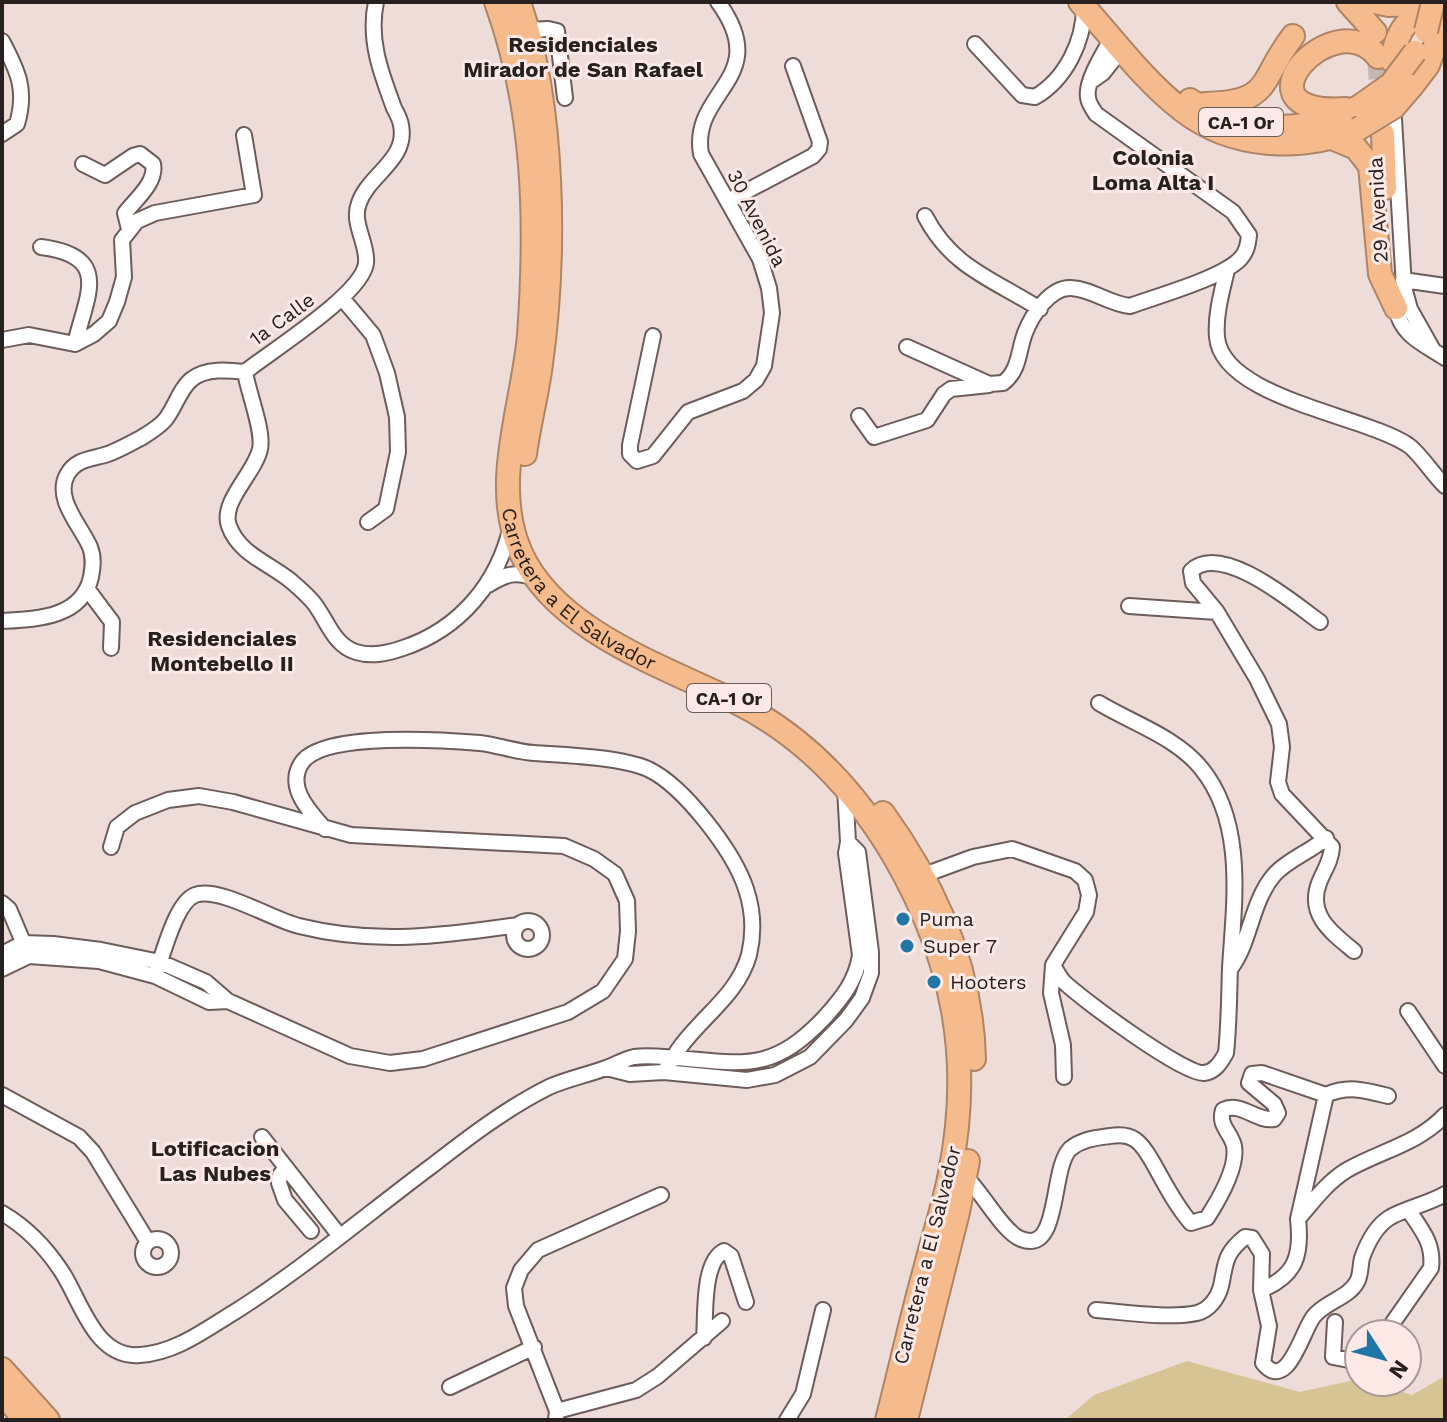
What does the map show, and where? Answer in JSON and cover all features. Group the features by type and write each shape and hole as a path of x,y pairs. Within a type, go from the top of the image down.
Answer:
{"highway":[{"name":"Carretera a El Salvador","path":"496,2 511,44 522,92 532,173 529,335 508,485 511,525 534,578 571,615 597,633 744,706 800,743 845,785 882,836 917,898 940,955 954,1008 961,1074 960,1114 950,1176 887,1420"},
{"name":"Carretera a El Salvador","path":"519,2 528,30 544,113 548,202 545,333 523,467 523,514 528,534 553,578 574,601 598,619 753,696 808,733 880,809 924,875 955,954 972,1026 974,1109 965,1176 906,1420"},
{"path":"1373,2 1389,5 1445,4"},
{"name":"CA-1 Or","path":"1088,4 1196,104 1231,119 1281,126 1329,121 1394,107 1418,78 1440,30 1433,2"},
{"name":"CA-1 Or","path":"1088,4 1117,44 1176,105 1223,133 1281,144 1332,138 1391,84 1415,52 1440,30"},
{"path":"1384,59 1410,20 1420,14 1440,30"},
{"path":"1196,104 1231,103 1252,96 1268,81 1287,43 1304,24 1327,17 1367,25 1384,44 1384,59"},
{"path":"1327,17 1358,28 1384,59"},
{"path":"1327,17 1307,35 1296,53 1292,70 1295,88 1305,100 1319,108 1359,114"},
{"path":"1383,134 1389,266 1401,293"},
{"path":"1332,138 1356,148 1370,166 1380,274 1401,293"},
{"path":"882,836 911,875 924,875"},
{"path":"2,1369 48,1420"},
{"path":"2,1393 25,1420"}],"street":[{"name":"1a Calle","path":"245,372 330,310 361,278 366,262 357,219 359,201 395,157 402,139 401,123 375,55 372,26 376,2"},
{"name":"30 Avenida","path":"653,336 630,445 630,454 637,461 653,456 688,412 743,391 756,380 764,366 772,313 769,288 760,259 701,154 699,139 704,118 732,77 738,50 737,35 730,18 718,2"},
{"path":"975,44 1022,95 1035,97 1051,85 1081,41 1088,4"},
{"path":"528,30 557,31 565,98"},
{"path":"2,41 21,81 24,102 17,124 2,134"},
{"path":"859,416 874,437 927,420 944,394 951,389 1003,383 1016,369 1027,328 1051,294 1069,287 1130,306 1227,270 1242,258 1248,247 1249,235 1240,220 1096,114 1087,99 1094,67 1117,44"},
{"name":"29 Avenida","path":"1384,59 1401,293"},
{"path":"728,201 813,156 819,149 820,142 793,66"},
{"path":"2,340 29,335 75,344 94,334 109,321 124,277 122,240 137,221 155,213 256,193 244,135"},
{"path":"83,164 105,175 140,154 153,164 152,178 125,213 129,229"},
{"path":"925,216 939,241 956,259 1040,309"},
{"path":"41,247 59,249 77,259 91,279 75,344"},
{"path":"1227,270 1217,337 1221,352 1233,366 1249,379 1304,407 1368,426 1407,444 1445,486"},
{"path":"1441,350 1406,331 1401,324 1401,293 1443,285"},
{"path":"342,298 373,335 387,373 397,417 398,452 386,509 368,522"},
{"path":"907,347 989,384"},
{"path":"2,621 58,614 75,606 88,590 94,565 62,490 67,474 82,460 107,455 152,431 165,420 191,379 205,373 223,370 245,372 261,438 255,464 229,507 227,520 230,530 243,549 291,581 313,601 340,643 356,652 384,654 427,640 451,623 485,587 501,561 511,525"},
{"path":"1320,622 1273,586 1236,567 1205,563 1196,565 1191,571 1193,583 1217,612 1257,679 1279,724 1282,747 1278,782 1282,794 1332,847 1331,859 1314,899 1318,917 1354,951"},
{"path":"485,587 505,575 518,572 534,578"},
{"path":"88,590 112,622 111,648"},
{"path":"1129,606 1217,612"},
{"path":"1053,965 1062,980 1170,1060 1204,1073 1218,1066 1226,1053 1234,900 1233,848 1221,804 1202,769 1181,748 1099,703"},
{"path":"325,830 299,797 298,774 303,762 326,747 422,738 617,761 661,777 693,805 735,865 746,888 753,924 748,957 733,989 681,1045 664,1072"},
{"path":"606,1068 630,1074 664,1072 747,1080 775,1075 794,1068 810,1057 846,1020 862,998 864,971 863,937 846,853 845,785"},
{"path":"2,954 26,950 157,969 209,1002 228,1001 350,1056 390,1063 423,1059 568,1012 603,991 625,959 627,901 615,874 594,859 564,846 351,835 217,798 184,796 151,806 122,822 115,831 111,847"},
{"path":"1230,969 1240,955 1264,892 1275,874 1326,838"},
{"path":"924,875 973,857 1012,849 1075,871 1085,880 1088,905 1053,965 1051,993 1063,1045 1064,1077"},
{"path":"157,969 180,908 194,896 211,893 295,925 333,934 382,939 433,937 518,925"},
{"path":"2,903 9,909 26,950"},
{"path":"2,969 26,950"},
{"path":"2,1213 18,1223 53,1259 89,1325 103,1341 137,1356 159,1352 198,1335 273,1286 466,1139 527,1098 555,1084 631,1058 656,1056 751,1064 769,1059 799,1042 832,1010 864,971"},
{"path":"832,1010 846,1020"},
{"path":"1408,1011 1445,1066"},
{"path":"727,1078 728,1062"},
{"path":"965,1176 980,1190 1010,1234 1024,1241 1039,1239 1050,1227 1058,1170 1068,1151 1083,1140 1121,1134 1134,1137 1143,1146 1181,1212 1191,1223 1207,1218 1229,1178 1234,1146 1222,1123 1223,1110 1239,1108 1267,1121 1274,1119 1278,1113 1274,1104 1249,1083 1252,1074 1262,1073 1326,1095 1342,1088 1388,1096"},
{"path":"2,1095 79,1137 93,1152 148,1242"},
{"path":"1261,1290 1276,1284 1297,1259 1300,1239 1298,1219 1326,1095"},
{"path":"1298,1219 1345,1171 1405,1144 1431,1129 1445,1115"},
{"path":"262,1137 339,1235"},
{"path":"286,1168 280,1175 281,1191 311,1231"},
{"path":"1096,1310 1198,1313 1212,1304 1220,1288 1223,1263 1245,1237 1252,1238 1262,1254 1261,1290 1269,1326 1263,1363 1275,1371 1285,1367 1294,1357 1306,1326 1315,1314 1350,1291 1358,1281 1363,1256 1372,1235 1389,1218 1445,1194"},
{"path":"661,1195 538,1250 521,1270 514,1288 516,1306 534,1347 556,1415 636,1390 658,1376 722,1321"},
{"path":"1396,1318 1431,1268 1433,1255 1430,1242 1409,1211"},
{"path":"704,1338 710,1266 719,1253 728,1252 731,1256 746,1302"},
{"path":"787,1420 803,1394 823,1310"},
{"path":"1335,1322 1333,1357 1343,1361"},
{"path":"450,1387 534,1347"}],"shaded area":[{"path":"1187,1361 1300,1392 1343,1383 1343,1398 1423,1398 1423,1389 1445,1376 1445,1420 1065,1420 1094,1395"}],"tunnel":[{"path":"1378,57 1382,108"}],"place":[{"name":"Puma","path":"903,919"},
{"name":"Super 7","path":"907,946"},
{"name":"Hooters","path":"934,982"}],"district":[{"name":"Residenciales Mirador de San Rafael","path":"583,56"},
{"name":"Colonia Loma Alta I","path":"1153,170"},
{"name":"Residenciales Montebello II","path":"222,650"},
{"name":"Lotificacion Las Nubes","path":"215,1160"}]}
